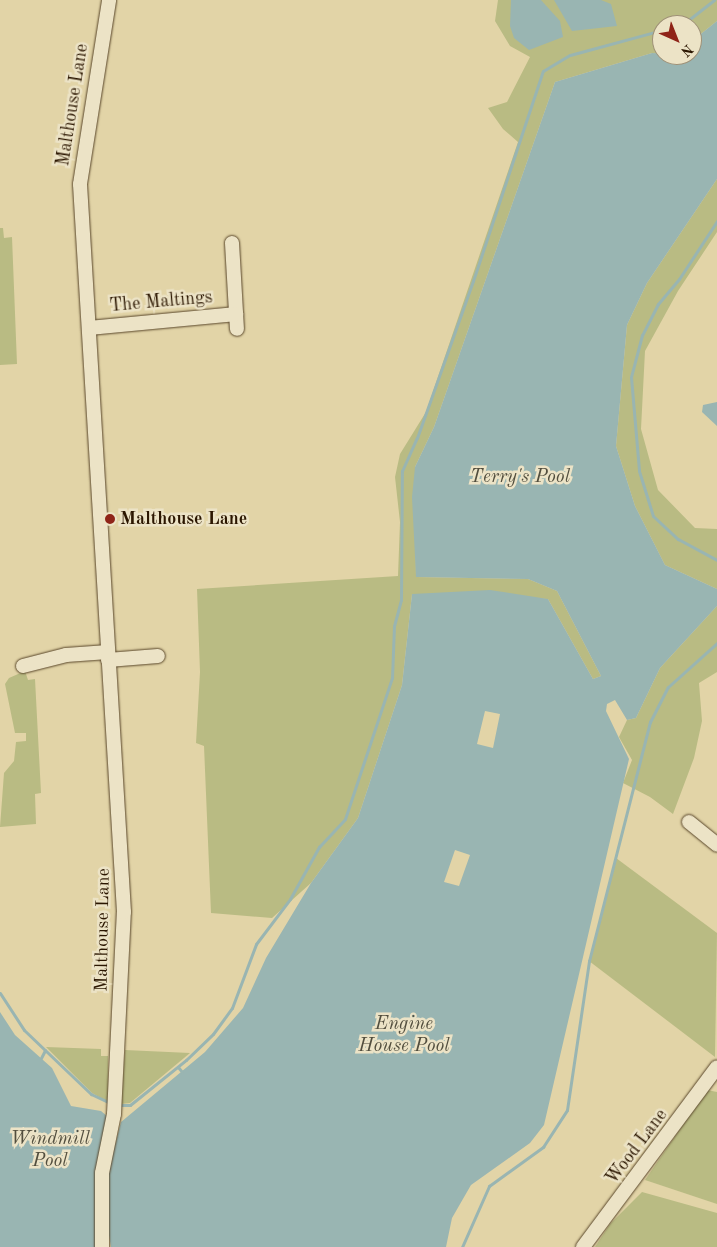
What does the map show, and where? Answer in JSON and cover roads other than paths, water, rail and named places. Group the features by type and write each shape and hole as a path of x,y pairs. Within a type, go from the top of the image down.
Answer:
{"street":[{"name":"Malthouse Lane","path":"102,1247 102,1173 114,1114 124,912 80,184 109,0"},
{"name":"The Maltings","path":"232,244 237,329"},
{"name":"The Maltings","path":"89,328 236,314"},
{"path":"23,666 66,655 158,656"},
{"path":"689,822 717,845"},
{"name":"Wood Lane","path":"583,1247 717,1067"}],"water":[{"path":"511,0 541,0 560,21 563,37 529,50 514,38 510,26"},
{"path":"554,0 601,0 611,4 617,26 572,31"},
{"name":"Engine House Pool","path":"717,21 717,179 647,283 627,325 616,446 635,506 665,565 717,589 717,606 660,668 636,718 627,720 615,700 607,704 606,711 629,759 544,1125 530,1143 471,1185 452,1218 446,1247 111,1247 107,1224 109,1168 121,1122 205,1052 243,1008 266,958 311,883 358,818 402,685 412,594 490,590 548,599 593,679 601,676 557,591 528,579 416,577 412,497 415,467 434,427 555,82 652,53 652,65 702,65 702,33","holes":["485,711 500,714 493,748 477,744","455,850 470,855 459,886 444,882"]},
{"path":"717,402 717,426 702,412 703,405"},
{"name":"Windmill Pool","path":"0,1012 15,1035 52,1068 71,1106 101,1111 108,1117 95,1179 97,1247 0,1247"}],"waterway":[{"path":"695,15 714,0"},
{"path":"118,1105 130,1105 186,1060 213,1034 232,1008 256,944 290,899 319,847 345,819 392,678 394,626 401,600 402,471 417,438 473,281 543,71 570,55 652,33"},
{"path":"717,221 679,279 658,304 642,335 631,377 639,471 653,516 678,539 717,560"},
{"path":"462,1247 489,1186 543,1147 567,1110 589,961 650,722 668,687 717,643"},
{"path":"0,993 24,1030 91,1094 110,1103"},
{"path":"41,1058 45,1050"},
{"path":"178,1067 182,1072"}],"place":[{"name":"Malthouse Lane","path":"110,519"}],"water label":[{"name":"Terry's Pool","path":"520,478"}]}
